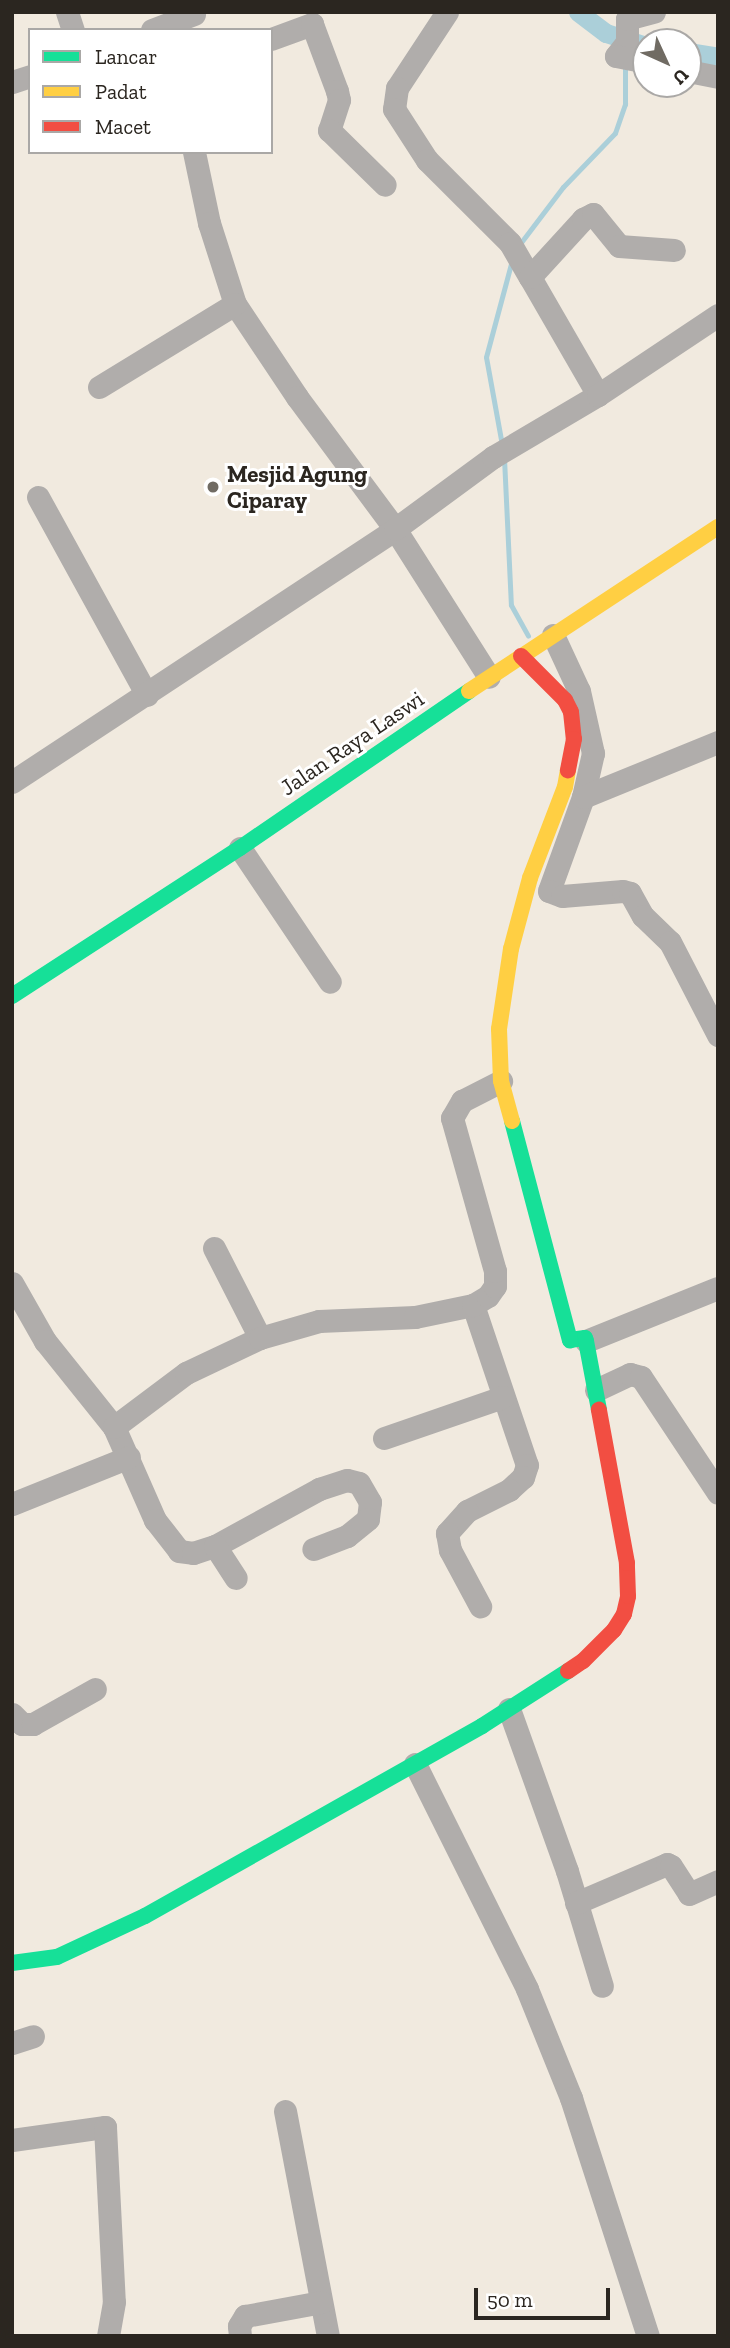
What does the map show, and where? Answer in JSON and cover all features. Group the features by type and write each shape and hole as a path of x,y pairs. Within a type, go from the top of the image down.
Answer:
{"street":[{"path":"447,12 397,88 394,109 427,160 521,260 598,395"},
{"path":"632,59 615,55 625,39 627,19 654,12"},
{"path":"273,38 317,18 339,100 329,130 385,185"},
{"path":"159,28 193,19"},
{"path":"194,154 209,223 235,304 296,397 395,529 489,677"},
{"path":"521,260 593,214 619,246 674,250"},
{"path":"99,387 235,304"},
{"path":"12,782 395,529 493,457 598,395 718,315"},
{"path":"38,497 147,695"},
{"name":"Jalan Raya Laswi","path":"12,996 240,848 489,677 718,527"},
{"path":"548,638 579,691 592,743 511,949 502,997 498,1047 501,1081 570,1340 582,1340 718,1288"},
{"path":"525,653 568,706 581,768 583,797 540,880"},
{"path":"583,797 718,742"},
{"path":"240,848 330,982"},
{"path":"540,880 549,892 559,896 630,893 643,916 672,946 718,1035"},
{"path":"114,1427 186,1373 260,1338 319,1321 415,1317 473,1305 488,1296 495,1286 496,1276 452,1118 462,1101 501,1081"},
{"path":"214,1248 260,1338"},
{"path":"12,1283 44,1341 114,1427 155,1520 171,1544 187,1554 215,1546 319,1489 347,1480 359,1483 370,1502 369,1519 347,1536 313,1549"},
{"path":"473,1305 524,1453 525,1472 509,1490 467,1511 447,1533 450,1550 480,1605"},
{"path":"12,1963 57,1957 145,1916 509,1709 583,1661 614,1630 627,1607 627,1563 596,1390 582,1340"},
{"path":"596,1390 630,1374 639,1375 718,1493"},
{"path":"384,1438 503,1397"},
{"path":"12,1504 129,1457"},
{"path":"215,1546 236,1578"},
{"path":"12,1714 22,1724 33,1724 95,1689"},
{"path":"509,1709 602,1986"},
{"path":"415,1764 527,1989 570,2098 648,2336"},
{"path":"576,1903 667,1864 689,1894 718,1881"},
{"path":"285,2111 328,2336"},
{"path":"12,2140 105,2127 114,2302 108,2336"},
{"path":"240,2336 239,2326 245,2316 321,2302"}],"waterway":[{"path":"578,12 606,33 632,41"},
{"path":"702,54 718,57"},
{"path":"519,245 563,187 615,133 625,104 625,62"},
{"path":"502,445 486,357 512,260"},
{"path":"504,458 511,605 528,636"}],"traffic: fast":[{"path":"12,996 240,848 469,691"},
{"path":"512,1121 570,1340 585,1338 599,1410"},
{"path":"12,1963 57,1957 145,1916 482,1726 568,1671"}],"traffic: slow":[{"path":"469,691 718,527"},
{"path":"512,1121 501,1081 499,1029 511,949 530,878 565,787 568,770"}],"traffic: jam":[{"path":"521,656 565,700 571,712 574,739 568,770"},
{"path":"568,1671 583,1661 614,1630 624,1614 628,1596 627,1563 599,1410"}],"place":[{"name":"Mesjid Agung Ciparay","path":"213,487"}]}
